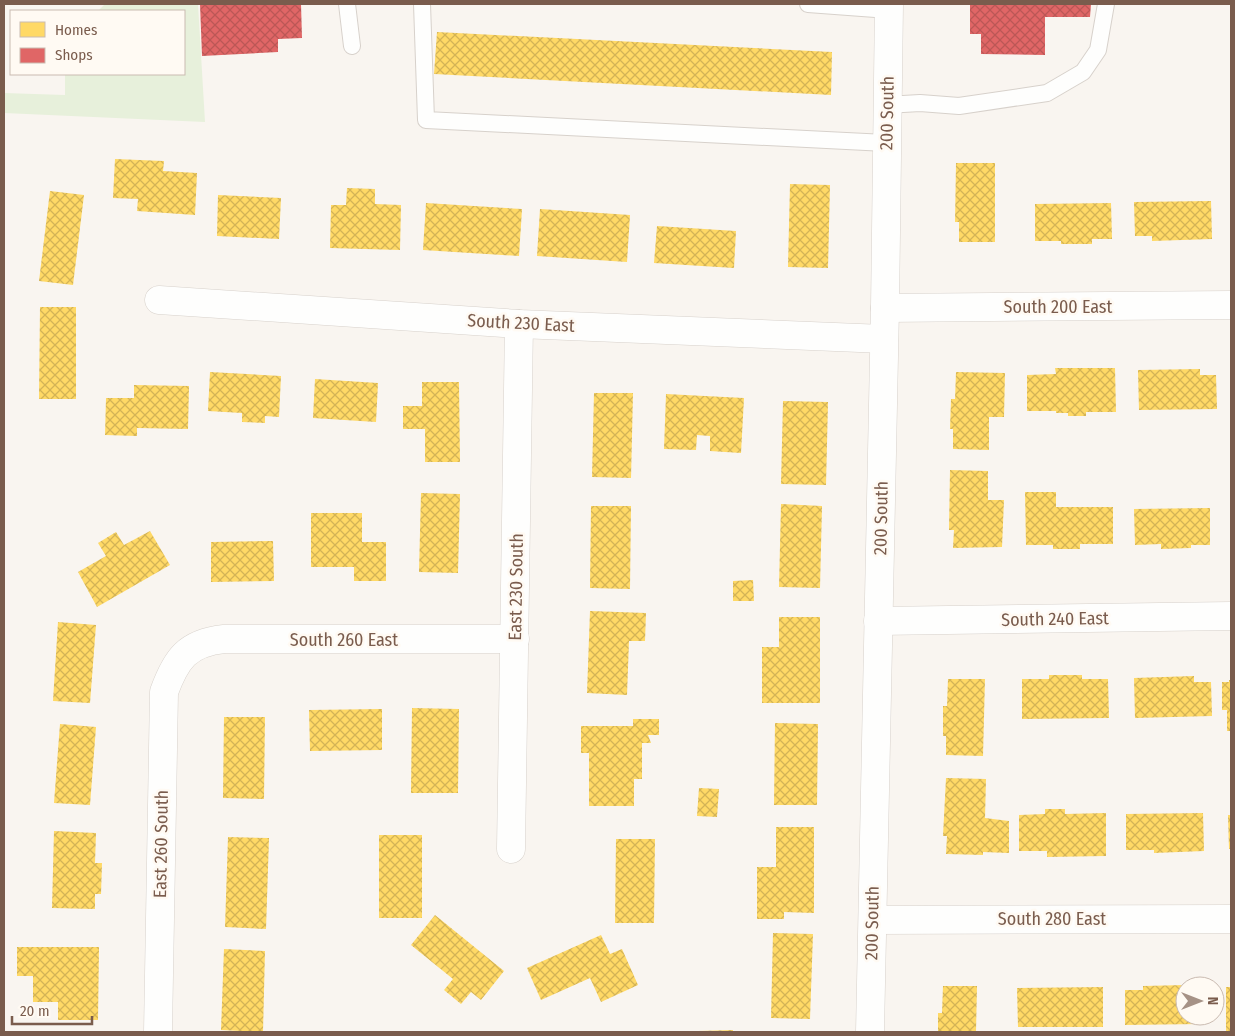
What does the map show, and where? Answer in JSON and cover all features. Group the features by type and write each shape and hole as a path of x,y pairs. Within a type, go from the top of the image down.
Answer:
{"street":[{"name":"200 South","path":"870,1032 885,308 886,105 889,7"},
{"name":"South 230 East","path":"159,300 519,324 884,339"},
{"name":"South 200 East","path":"885,308 1231,306"},
{"name":"East 230 South","path":"511,849 519,324"},
{"name":"South 240 East","path":"878,622 1231,616"},
{"name":"South 260 East","path":"180,659 200,644 224,639 515,639"},
{"name":"East 260 South","path":"158,1032 164,692 172,669 180,659"},
{"name":"South 280 East","path":"872,920 1231,919"}],"lane":[{"path":"347,4 352,46"},
{"path":"422,4 426,120 886,142"},
{"path":"808,4 889,7"},
{"path":"886,105 920,103 959,106 1047,93 1083,72 1098,50 1106,4"}],"green space":[{"path":"105,4 198,4 205,122 4,113 4,93 65,95 65,75 185,75 185,10 99,10"}],"building: Homes":[{"path":"437,32 832,52 831,95 434,74"},
{"path":"115,159 164,161 163,171 197,173 195,215 137,211 138,199 113,198"},
{"path":"956,163 995,163 995,242 959,242 959,222 955,222"},
{"path":"790,184 830,185 828,268 788,267"},
{"path":"347,188 375,189 375,204 401,205 400,250 330,248 331,205 346,205"},
{"path":"50,191 84,195 73,285 39,281"},
{"path":"218,195 281,198 279,239 217,236"},
{"path":"1211,201 1212,239 1152,241 1152,236 1135,236 1134,202"},
{"path":"426,203 522,209 519,256 423,250"},
{"path":"1111,203 1112,239 1092,239 1092,244 1061,244 1061,241 1035,241 1035,204"},
{"path":"540,209 630,215 627,262 537,256"},
{"path":"657,226 736,231 734,268 654,263"},
{"path":"40,307 76,307 76,399 39,399"},
{"path":"1055,368 1115,368 1116,412 1086,412 1086,416 1068,416 1068,413 1056,413 1056,411 1027,411 1027,375 1056,374"},
{"path":"1200,369 1200,375 1216,375 1217,409 1139,410 1138,370"},
{"path":"210,372 281,376 279,417 265,416 265,423 242,422 242,413 208,411"},
{"path":"956,372 1005,373 1004,417 989,417 989,450 953,449 953,429 950,429 951,399 955,399"},
{"path":"315,379 378,383 376,422 313,418"},
{"path":"422,382 459,382 460,462 425,462 425,429 403,429 403,406 422,406"},
{"path":"134,385 189,386 188,429 137,428 137,436 105,435 106,398 134,398"},
{"path":"594,393 633,393 631,478 592,477"},
{"path":"666,394 744,398 741,453 710,451 710,436 697,435 696,450 664,449"},
{"path":"783,401 828,402 826,485 781,484"},
{"path":"950,470 988,471 988,500 1004,500 1002,547 953,548 954,530 949,530"},
{"path":"1025,492 1056,492 1056,507 1113,507 1113,544 1080,544 1080,549 1053,549 1053,545 1026,545"},
{"path":"421,493 460,494 458,573 419,572"},
{"path":"781,504 822,506 820,588 779,587"},
{"path":"591,506 631,506 630,589 590,588"},
{"path":"1210,508 1210,545 1191,545 1191,548 1161,549 1161,544 1135,545 1134,509"},
{"path":"311,513 362,513 362,542 386,542 386,581 354,581 354,567 311,567"},
{"path":"150,531 170,565 97,607 78,572 106,556 98,543 116,532 124,545"},
{"path":"273,541 274,581 211,582 211,542"},
{"path":"753,580 754,601 733,601 733,581"},
{"path":"590,611 646,613 645,641 629,641 627,695 587,693"},
{"path":"779,617 820,617 820,703 762,703 762,647 779,647"},
{"path":"58,622 96,625 90,703 53,701"},
{"path":"1049,675 1082,675 1082,679 1108,679 1109,718 1022,719 1022,679 1049,679"},
{"path":"1194,676 1194,682 1211,682 1212,716 1135,718 1134,678"},
{"path":"948,679 985,679 983,756 946,755 946,736 943,736 943,706 947,706"},
{"path":"1231,680 1231,731 1227,731 1227,710 1222,710 1222,682 1229,682"},
{"path":"412,708 459,709 458,793 411,793"},
{"path":"382,709 382,750 310,751 309,710"},
{"path":"224,717 265,717 264,799 223,798"},
{"path":"633,719 659,719 659,735 648,735 651,743 642,743 642,779 634,779 634,806 589,806 589,753 581,753 581,726 633,726"},
{"path":"775,723 818,724 817,805 774,805"},
{"path":"60,724 96,727 90,805 54,803"},
{"path":"946,778 986,779 985,818 1009,821 1009,853 983,852 983,855 946,854 947,836 943,836"},
{"path":"699,788 719,789 717,817 697,816"},
{"path":"1045,809 1065,809 1065,814 1106,813 1106,856 1047,857 1047,851 1019,851 1019,815 1045,814"},
{"path":"1203,813 1204,851 1154,853 1154,850 1126,850 1126,814"},
{"path":"1228,815 1231,815 1231,849 1229,849"},
{"path":"776,827 814,827 814,913 784,912 784,919 757,919 757,867 776,867"},
{"path":"54,831 96,833 95,863 102,863 101,894 95,894 95,909 52,908"},
{"path":"379,835 422,835 422,918 379,918"},
{"path":"228,837 269,838 266,929 225,927"},
{"path":"616,839 655,839 654,923 615,923"},
{"path":"435,915 504,971 481,1000 471,992 461,1004 444,990 453,979 411,945"},
{"path":"773,933 813,934 810,1019 771,1018"},
{"path":"601,935 610,954 622,949 638,985 601,1002 590,978 541,1000 527,968"},
{"path":"17,947 99,947 98,1020 58,1020 58,1002 33,1002 33,976 17,976"},
{"path":"224,949 265,951 263,1032 221,1030"},
{"path":"1175,985 1175,1024 1125,1025 1125,990 1143,990 1143,986"},
{"path":"943,986 977,986 976,1032 938,1032 938,1013 942,1013"},
{"path":"1103,987 1103,1027 1018,1027 1017,988"},
{"path":"1226,987 1231,987 1231,1032 1226,1032"},
{"path":"733,1030 733,1032 698,1032 698,1031"}],"building: Shops":[{"path":"200,4 301,4 302,38 278,39 278,52 202,56"},
{"path":"970,4 1091,4 1090,17 1045,17 1045,55 981,54 981,34 970,34"}]}
